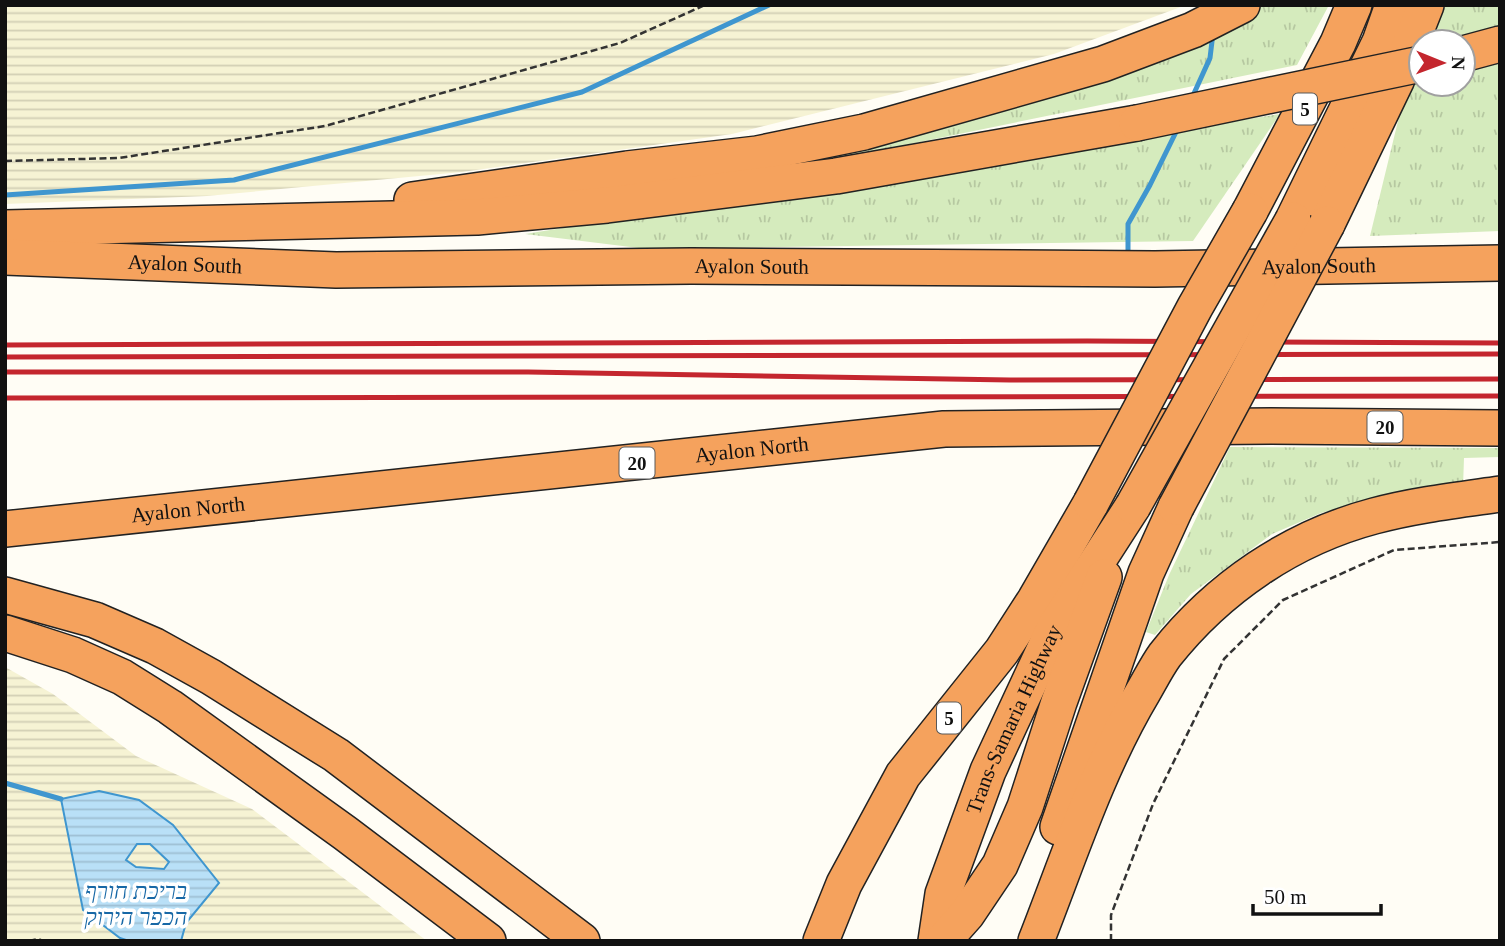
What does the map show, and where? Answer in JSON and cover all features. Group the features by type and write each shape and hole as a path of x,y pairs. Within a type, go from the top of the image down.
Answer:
{"highway":[{"path":"260,223 627,169 757,154 837,138 1103,64 1193,30 1242,5"},
{"name":"5","path":"821,941 844,884 903,775 1002,651 1091,503 1333,54 1354,5"},
{"name":"Trans-Samaria Highway","path":"936,941 943,894 988,771 1055,627 1130,510 1293,220 1380,42 1393,5"},
{"path":"1023,941 1048,856 1146,573 1176,507 1327,224 1396,81 1426,5"},
{"path":"5,228 477,218 607,205 836,176 1137,122 1407,67"},
{"name":"Ayalon South","path":"5,257 336,270 691,265 1155,269 1500,262"},
{"name":"Ayalon North","path":"5,529 944,429 1271,426 1500,428"},
{"path":"1036,941 1128,717 1164,656 1201,616 1242,579 1272,559 1330,532 1373,516 1500,495"},
{"path":"943,941 967,914 1000,865 1025,807 1059,702 1130,510"},
{"path":"5,595 95,620 155,646 211,677 336,755 582,941"},
{"path":"5,633 73,655 122,677 170,707 489,941"}],"path":[{"path":"5,162 119,158 326,125 620,43 705,5"},
{"path":"1111,941 1111,915 1153,804 1224,659 1283,600 1394,550 1500,542"},
{"path":"29,941 43,941"}],"shaded area":[{"path":"5,5 1186,5 1054,54 732,134 462,172 207,196 5,204"},
{"path":"5,667 53,694 136,756 252,809 427,941 5,941"}],"green space":[{"path":"1262,5 1329,5 1297,65 763,174 870,144 1233,25"},
{"path":"1437,5 1500,5 1500,28 1477,34 1477,28 1428,28"},
{"path":"1500,55 1500,231 1370,236 1407,84 1407,98 1477,98 1477,61"},
{"path":"1280,114 1193,241 647,249 525,234"},
{"path":"1230,447 1500,448 1500,457 1464,458 1463,487 1372,499 1321,513 1272,534 1191,594 1155,635 1146,632 1169,575"}],"water":[{"name":"בריכת חורף הכפר הירוק","path":"99,791 139,800 173,825 219,883 186,923 181,941 129,941 120,938 83,910 61,799","holes":["137,844 150,844 169,862 164,869 136,867 126,860"]}],"waterway":[{"path":"5,195 234,180 582,92 769,5"},
{"path":"1191,100 1210,58 1213,33"},
{"path":"1131,254 1128,252 1128,224 1178,128"},
{"path":"5,783 61,799"}],"railway":[{"path":"5,345 1087,341 1500,343"},
{"path":"5,357 1500,354"},
{"path":"5,372 528,372 1010,380 1500,379"},
{"path":"5,398 1500,396"}]}
